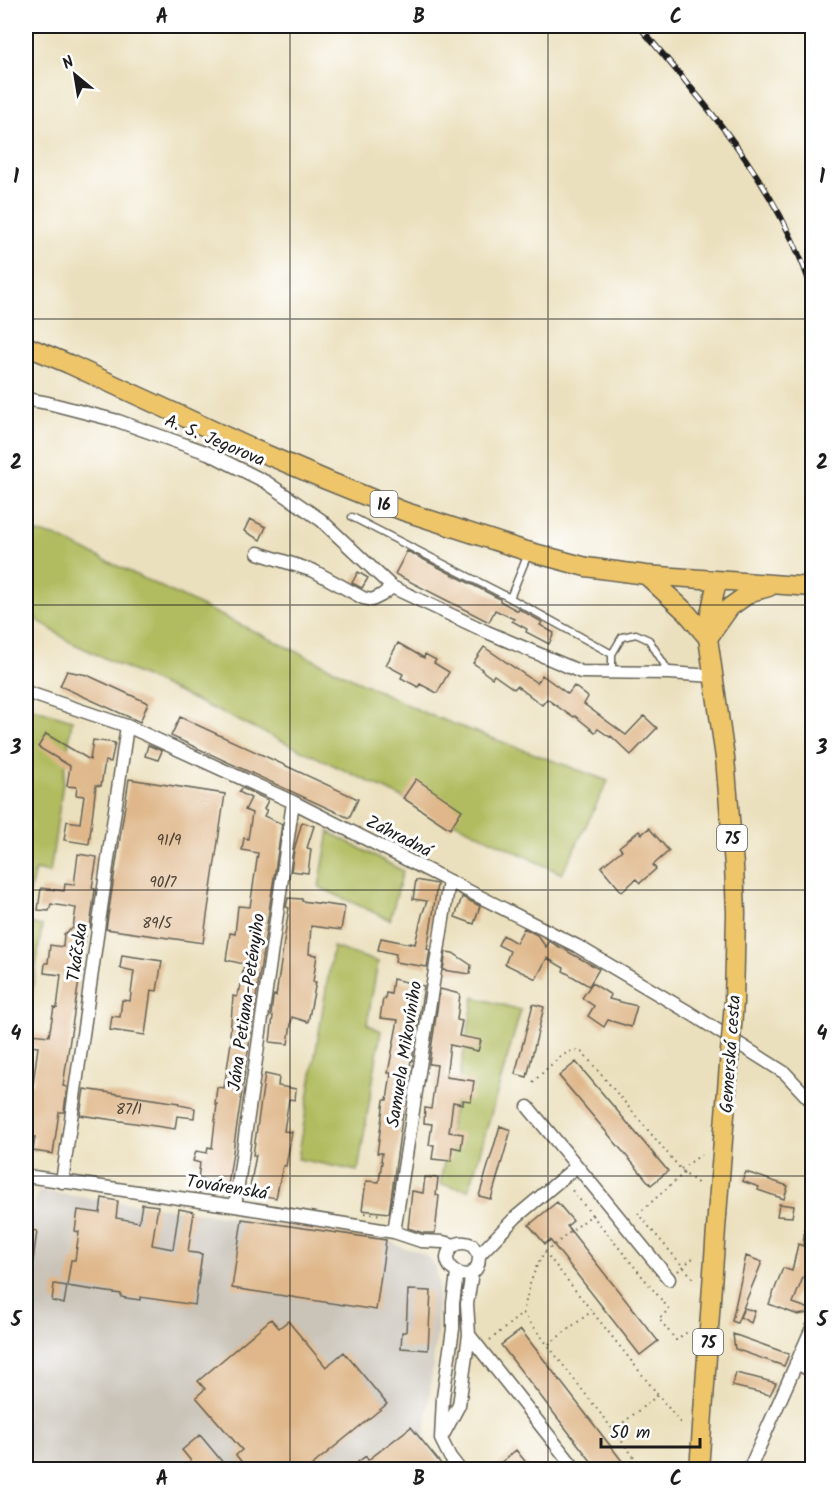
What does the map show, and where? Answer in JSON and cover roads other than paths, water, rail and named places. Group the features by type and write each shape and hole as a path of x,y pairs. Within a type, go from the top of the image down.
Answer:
{"main road":[{"name":"16","path":"26,346 326,480 403,511 529,552 586,567 646,575 807,586"},
{"path":"646,575 686,612 708,638 730,607 752,592 779,585"},
{"name":"75","path":"708,638 709,619 717,581"},
{"name":"Gemerská cesta","path":"699,1470 734,1002 736,913 725,758 708,638"}],"street":[{"name":"A. S. Jegorova","path":"26,399 118,421 208,453 266,482 321,520 392,587 581,672 713,676"},
{"path":"258,553 314,571 363,598 372,600 392,587"},
{"name":"Záhradná","path":"26,692 127,726 293,802 577,946 740,1045"},
{"name":"Tkáčska","path":"62,1182 127,726"},
{"name":"Jána Petiana-Petényiho","path":"235,1206 293,802"},
{"name":"Samuela Mikovíniho","path":"394,1232 449,881"},
{"name":"Gemerská cesta","path":"740,1045 785,1073 813,1102"},
{"path":"528,1107 669,1279"},
{"path":"460,1470 441,1439 443,1397 453,1329 453,1303 457,1274 472,1272 477,1268 479,1262 476,1250 577,1166"},
{"name":"Továrenská","path":"26,1176 235,1206 394,1232 421,1240 456,1245 467,1243 476,1250"},
{"name":"Továrenská","path":"421,1240 447,1260 457,1274"},
{"path":"447,1260 451,1248 456,1245"},
{"path":"441,1439 459,1405 469,1335 467,1304 472,1272"},
{"path":"748,1470 813,1328"},
{"path":"469,1335 576,1470"},
{"path":"796,1363 813,1371"}],"lane":[{"path":"352,517 510,598 612,654"},
{"path":"510,598 529,552"},
{"path":"612,672 612,654 622,637 636,634 649,640 669,673"}],"railway":[{"path":"639,26 691,87 739,149 780,215 812,289"}]}
